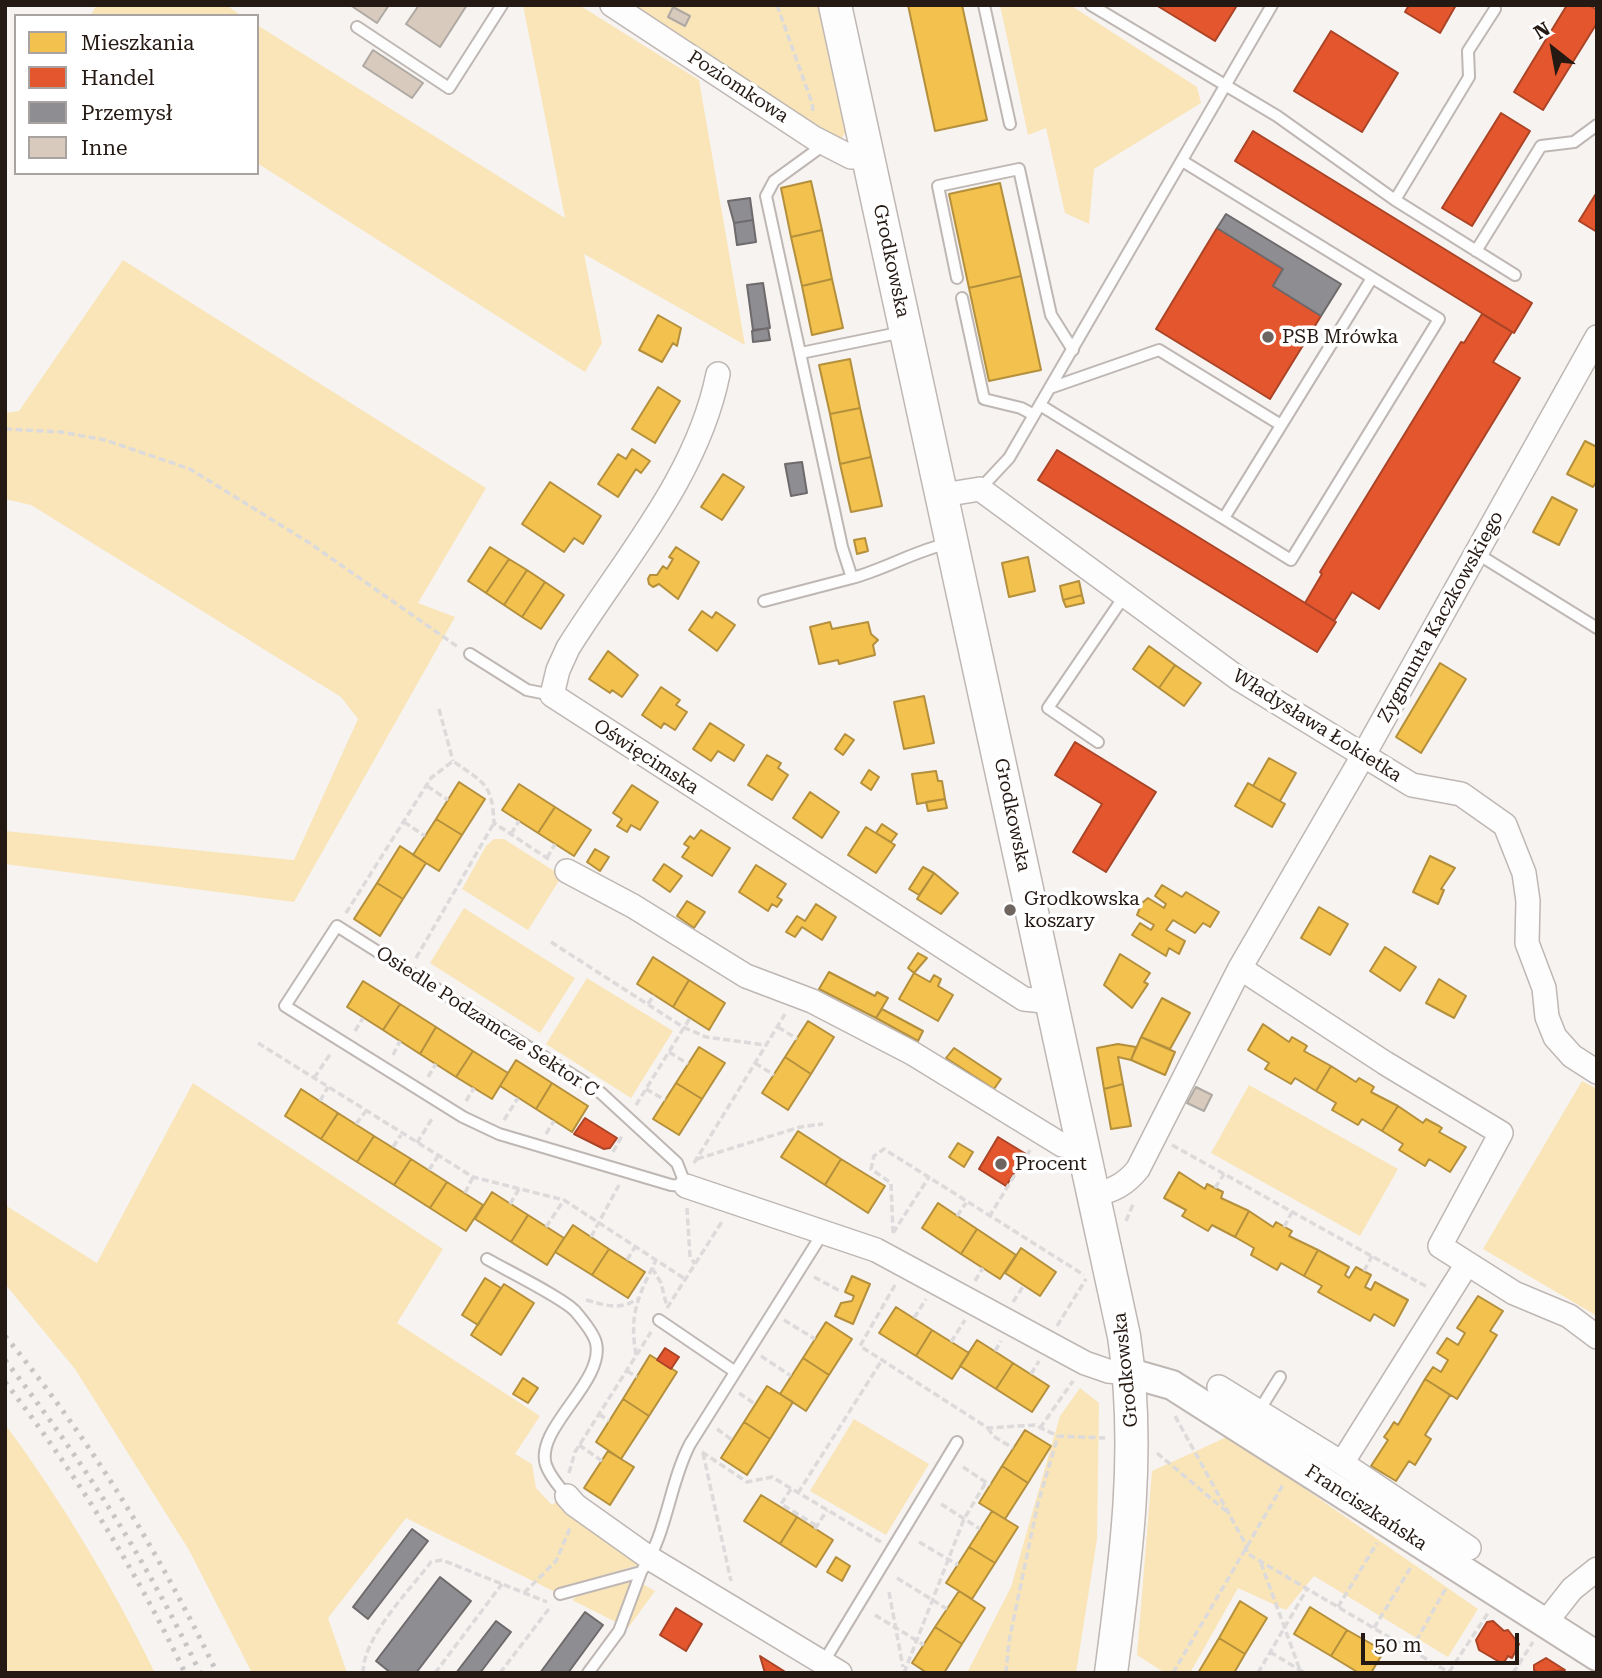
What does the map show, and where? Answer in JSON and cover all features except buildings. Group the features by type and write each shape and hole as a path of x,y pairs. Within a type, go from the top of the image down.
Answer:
{"main road":[{"name":"Grodkowska","path":"835,5 1095,1195 1143,1377 1124,1576 1111,1673"}],"street":[{"name":"Poziomkowa","path":"612,5 820,141 851,157 868,157"},
{"name":"Zygmunta Kaczkowskiego","path":"1095,1195 1122,1185 1138,1169 1240,968 1363,756 1597,337"},
{"path":"552,695 558,670 568,648 683,472 711,408 718,374"},
{"path":"943,495 980,489"},
{"name":"Władysława Łokietka","path":"980,489 1239,679 1412,785 1461,794 1505,825 1524,873 1528,901 1527,943 1544,988 1546,1017 1555,1037 1572,1056 1597,1072"},
{"name":"Oświęcimska","path":"552,695 1024,999 1053,1003"},
{"path":"567,871 633,906 746,976 796,996 912,1053 1062,1145 1085,1149"},
{"path":"1240,968 1385,1063 1501,1133 1440,1246 1514,1293 1569,1316 1597,1337"},
{"path":"686,1186 824,1231 886,1243 906,1266 1085,1363 1108,1371 1143,1377"},
{"path":"1347,1476 1467,1264"},
{"name":"Franciszkańska","path":"1143,1377 1172,1385 1252,1421 1469,1548"},
{"name":"Franciszkańska","path":"1219,1387 1296,1463 1347,1476 1389,1523 1597,1656"},
{"path":"571,1500 646,1565 736,1610 831,1668"},
{"path":"1546,1622 1573,1589 1597,1569"}],"lane":[{"path":"357,27 449,88 502,5"},
{"path":"984,5 1010,124"},
{"path":"1091,5 1278,116 1395,200 1515,275"},
{"path":"980,489 1009,458 1184,162 1272,5"},
{"path":"1395,200 1469,77 1468,51 1495,9"},
{"path":"1476,251 1541,146 1574,142 1597,125"},
{"path":"820,141 774,181 766,196 842,547 852,578"},
{"path":"962,298 984,399 1037,410 1291,560 1439,319 1184,162"},
{"path":"957,278 938,186 1019,169 1051,315 1073,350"},
{"path":"1224,519 1372,278"},
{"path":"801,353 906,331"},
{"path":"1050,388 1159,350 1281,425"},
{"path":"764,601 882,570 932,547 953,542"},
{"path":"1476,553 1597,628"},
{"path":"1098,742 1048,708 1125,595"},
{"path":"470,654 527,690 552,695"},
{"path":"337,926 285,1006 442,1103 496,1133 671,1185 686,1186"},
{"name":"Osiedle Podzamcze Sektor C","path":"337,926 581,1080 630,1119 677,1163 686,1186"},
{"path":"588,1673 619,1631 646,1565 677,1469 690,1444 824,1231"},
{"path":"487,1259 572,1308 596,1342 594,1360 582,1387 546,1448 545,1463 554,1482 571,1500"},
{"path":"659,1320 734,1371"},
{"path":"1252,1421 1280,1377"},
{"path":"831,1668 892,1548 957,1442"},
{"path":"560,1594 646,1565"}],"path":[{"path":"777,5 812,103 820,141"},
{"path":"5,429 61,432 106,440 190,468 308,541 470,654"},
{"path":"408,972 494,823 492,795 479,779 453,761 439,709"},
{"path":"337,926 431,778 453,761"},
{"path":"427,786 447,800"},
{"path":"511,834 519,821"},
{"path":"404,822 425,836"},
{"path":"494,823 567,871"},
{"path":"547,858 555,844"},
{"path":"551,942 684,1027 706,1037 766,1045"},
{"path":"648,1004 654,995"},
{"path":"695,1264 690,1257 686,1186 696,1159 796,996"},
{"path":"604,1165 646,1089 690,1018"},
{"path":"777,1026 797,1039"},
{"path":"314,1078 339,1040"},
{"path":"258,1043 473,1177 564,1200 685,1279"},
{"path":"669,1052 688,1064"},
{"path":"755,1063 774,1075"},
{"path":"320,1101 328,1087"},
{"path":"646,1089 665,1100"},
{"path":"496,1133 519,1098"},
{"path":"417,1143 442,1103"},
{"path":"356,1124 366,1111"},
{"path":"696,1159 800,1127 823,1124"},
{"path":"989,1217 1041,1133"},
{"path":"393,1147 402,1134"},
{"path":"1167,1143 1446,1297"},
{"path":"886,1243 891,1183 870,1169 874,1156 884,1149 966,1203 1088,1276 1046,1342"},
{"path":"429,1170 438,1156"},
{"path":"591,1237 627,1171"},
{"path":"1215,1188 1224,1174"},
{"path":"465,1193 473,1177"},
{"path":"886,1243 929,1177"},
{"path":"510,1204 519,1189"},
{"path":"546,1227 564,1200"},
{"path":"524,1593 556,1562 569,1532 569,1474 579,1445 735,1200"},
{"path":"957,1216 966,1203"},
{"path":"1284,1227 1292,1212"},
{"path":"627,1260 635,1247"},
{"path":"1364,1271 1372,1256"},
{"path":"636,1356 631,1326 637,1300 656,1260"},
{"path":"906,1266 860,1346 988,1428 993,1436 1013,1448"},
{"path":"652,1268 661,1283 667,1307"},
{"path":"800,1270 842,1292"},
{"path":"572,1308 582,1298 613,1307 626,1307 637,1300"},
{"path":"772,1313 815,1339"},
{"path":"749,1349 791,1376"},
{"path":"798,1493 882,1360"},
{"path":"1040,1428 1085,1363"},
{"path":"627,1371 637,1377"},
{"path":"1143,1377 1228,1512 1248,1554 1449,1672 1501,1594"},
{"path":"599,1414 609,1421"},
{"path":"988,1428 1035,1425 1058,1436 1105,1438 1117,1443"},
{"path":"1006,1673 1009,1641 1038,1503 1058,1436"},
{"path":"690,1444 747,1482 772,1477 892,1548"},
{"path":"579,1445 602,1461"},
{"path":"1156,1451 1228,1512"},
{"path":"703,1452 736,1610"},
{"path":"1173,1673 1296,1463"},
{"path":"904,1671 964,1519 988,1483 963,1467"},
{"path":"791,1489 780,1505 816,1528 827,1510"},
{"path":"941,1504 980,1529"},
{"path":"1338,1607 1389,1523"},
{"path":"919,1542 958,1565"},
{"path":"1374,1628 1424,1545"},
{"path":"363,1673 363,1659 373,1640 431,1562 442,1560 552,1604 500,1673"},
{"path":"1260,1561 1283,1630 1302,1672"},
{"path":"897,1578 947,1609"},
{"path":"1411,1650 1450,1578"},
{"path":"435,1673 502,1584"},
{"path":"1258,1673 1307,1589"},
{"path":"889,1592 904,1671"},
{"path":"875,1615 924,1645"},
{"path":"1513,1673 1546,1622"},
{"path":"1270,1652 1302,1672"}],"shaded area":[{"path":"97,5 226,5 239,14 91,14"},
{"path":"523,5 579,5 699,80 745,345 584,254 602,343 585,372 259,164 259,26 565,218"},
{"path":"625,5 821,5 848,129 841,139 798,116"},
{"path":"1000,5 1070,5 1197,87 1201,103 1094,169 1089,224 1065,213 1046,128 1028,135"},
{"path":"123,260 486,488 418,603 455,617 294,902 5,864 5,831 294,860 358,719 341,697 31,505 5,499 5,413 19,411"},
{"path":"494,839 504,839 562,876 528,930 462,889 486,846"},
{"path":"464,908 575,978 540,1033 430,963"},
{"path":"587,978 673,1031 631,1098 546,1044"},
{"path":"1582,1081 1597,1089 1597,1316 1483,1249"},
{"path":"193,1083 443,1249 397,1323 540,1416 515,1454 532,1464 536,1488 552,1505 557,1501 641,1564 553,1591 406,1518 328,1618 347,1673 252,1673 189,1550 75,1369 5,1284 5,1205 97,1263"},
{"path":"1249,1085 1398,1169 1360,1236 1211,1153"},
{"path":"1080,1388 1099,1403 1097,1539 1076,1673 967,1673 1011,1587 1060,1416"},
{"path":"854,1419 929,1464 886,1535 810,1491"},
{"path":"5,1424 86,1545 155,1673 5,1673"},
{"path":"1229,1436 1478,1609 1448,1657 1314,1576 1286,1610 1238,1588 1190,1673 1165,1673 1137,1655 1152,1471"},
{"path":"634,1579 655,1591 628,1628 572,1600 582,1593"}],"railway":[{"path":"5,1336 66,1415 121,1498 147,1540 217,1673"},
{"path":"5,1360 60,1434 111,1511 180,1631 200,1673"},
{"path":"5,1382 56,1451 103,1523 146,1597 185,1673"}],"place":[{"name":"PSB Mrówka","path":"1268,337"},
{"name":"Grodkowska koszary","path":"1010,910"},
{"name":"Procent","path":"1001,1164"}]}
